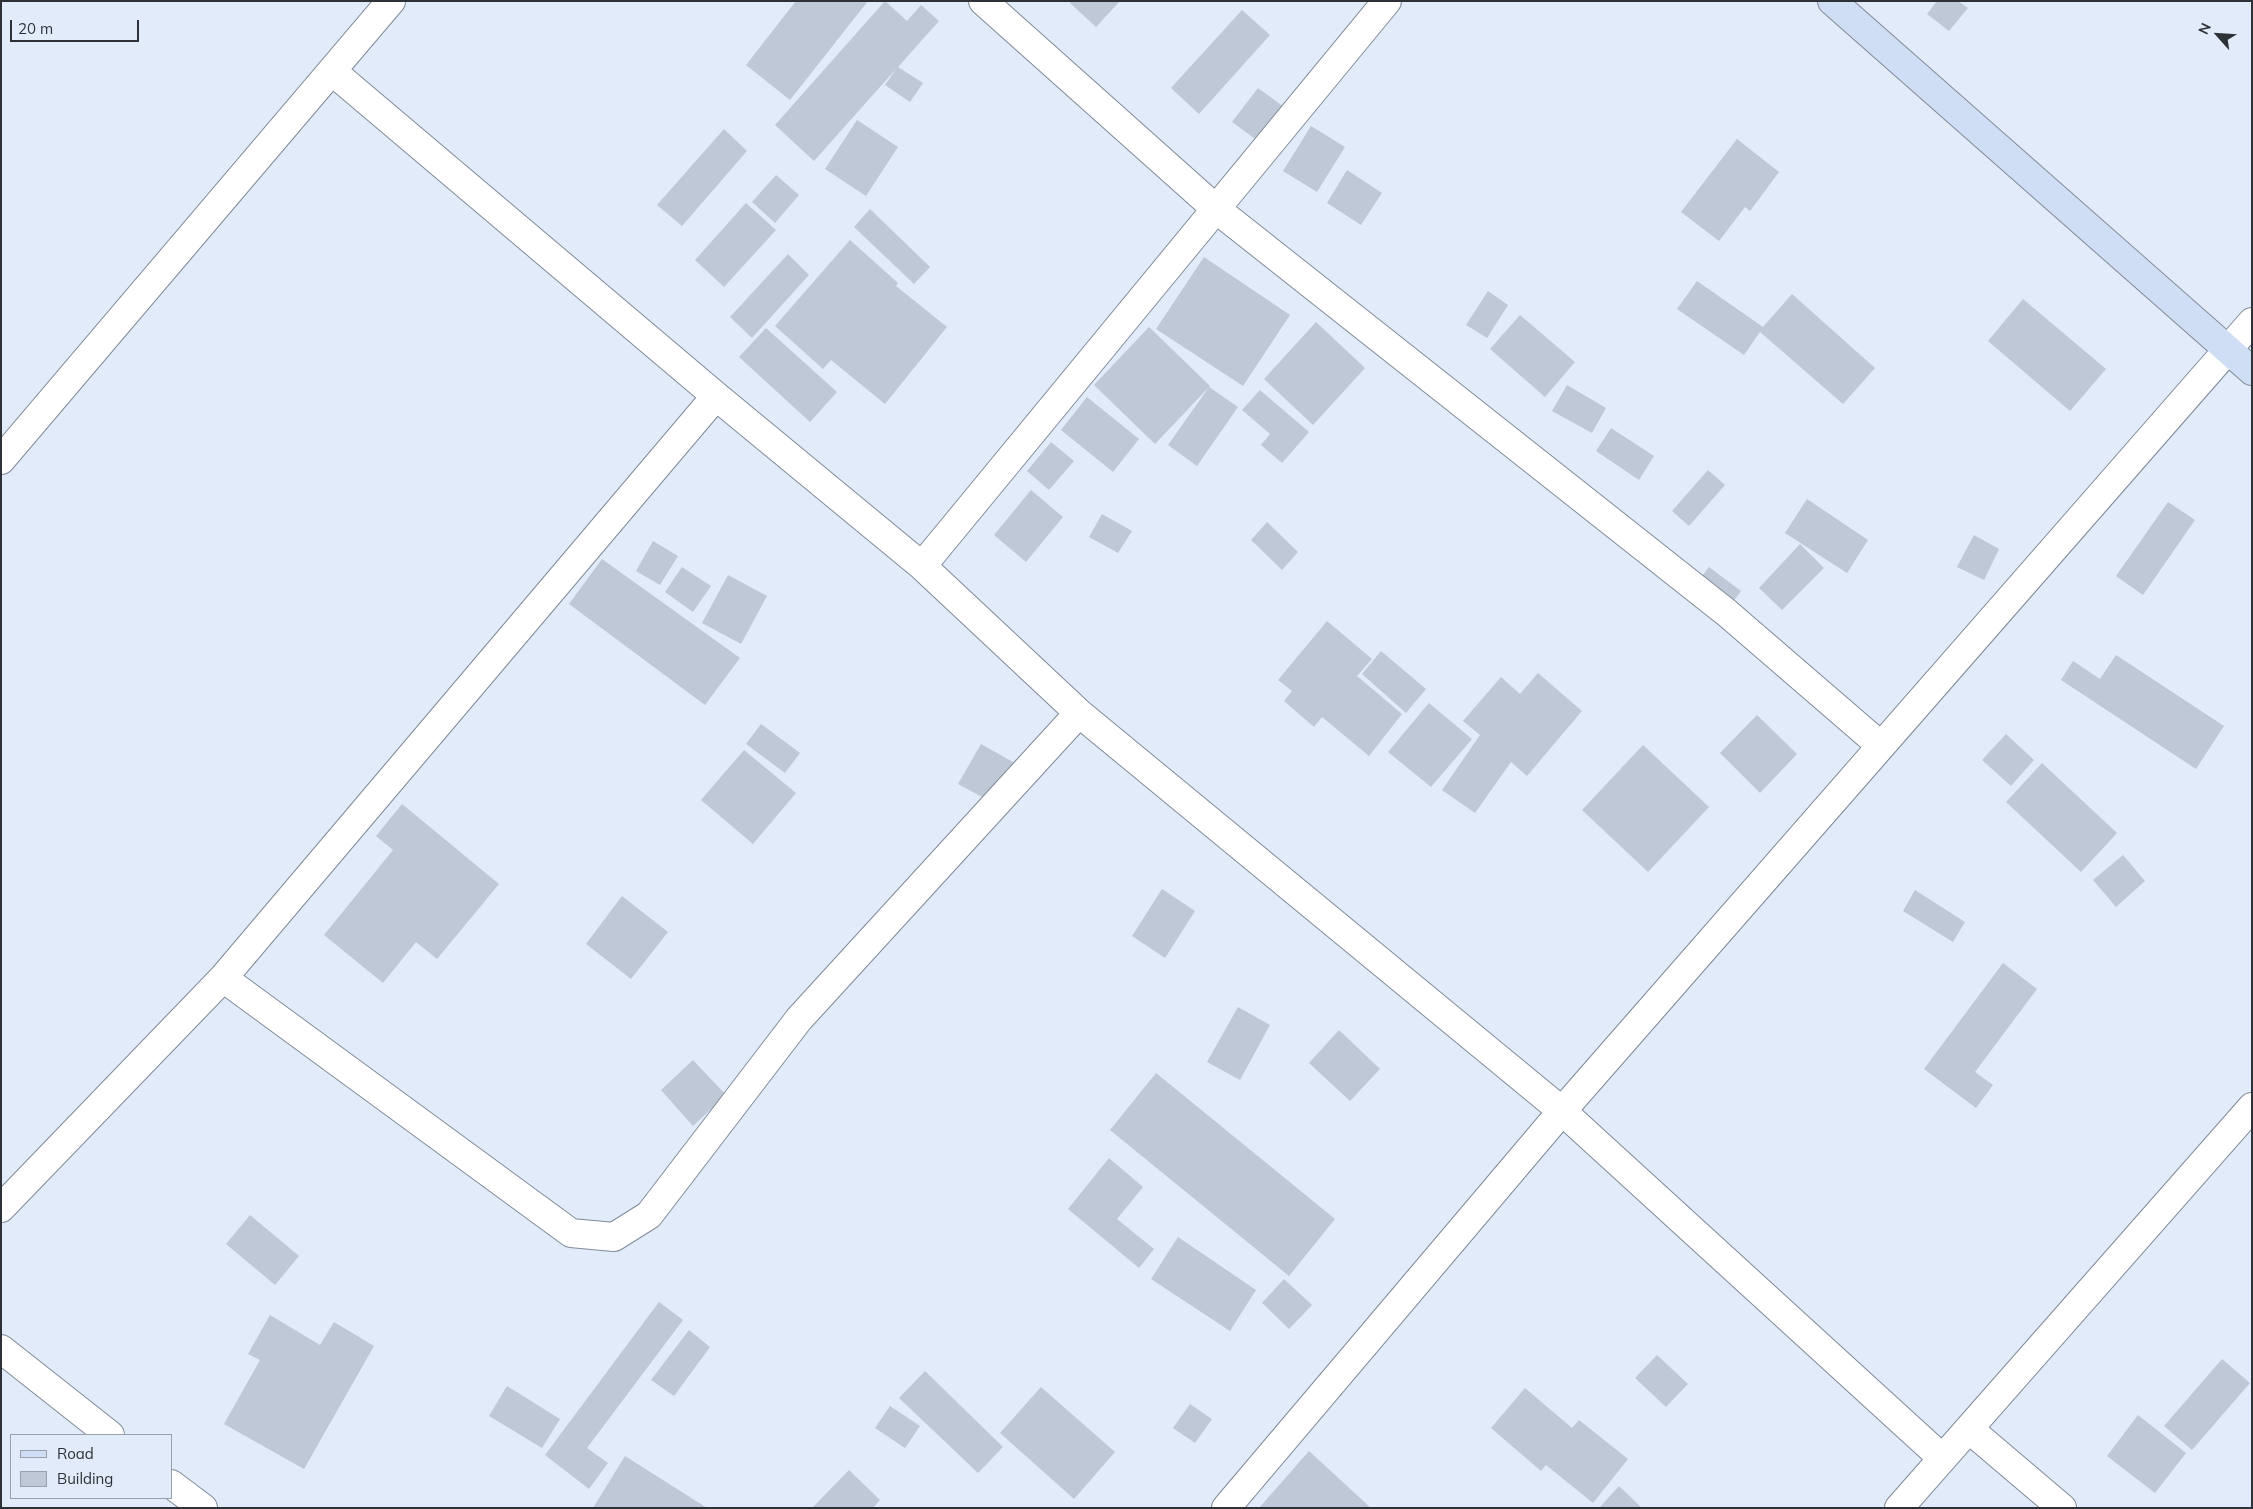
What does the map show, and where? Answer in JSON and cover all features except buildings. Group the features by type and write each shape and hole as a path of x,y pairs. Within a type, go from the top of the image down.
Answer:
{"street":[{"path":"1,460 333,72 391,1"},
{"path":"983,1 1216,210 1726,613 1880,745"},
{"path":"922,566 1387,1"},
{"path":"1832,1 2252,371"},
{"path":"333,72 716,396 922,566 1079,713 1562,1111 1942,1458"},
{"path":"1226,1508 1562,1111 1880,745 2252,322"},
{"path":"1,1208 223,978 716,396"},
{"path":"223,978 571,1233 614,1237 649,1215 799,1019 1079,713"},
{"path":"1899,1508 2252,1107"},
{"path":"1,1349 109,1434"},
{"path":"1969,1429 2062,1508"}]}
